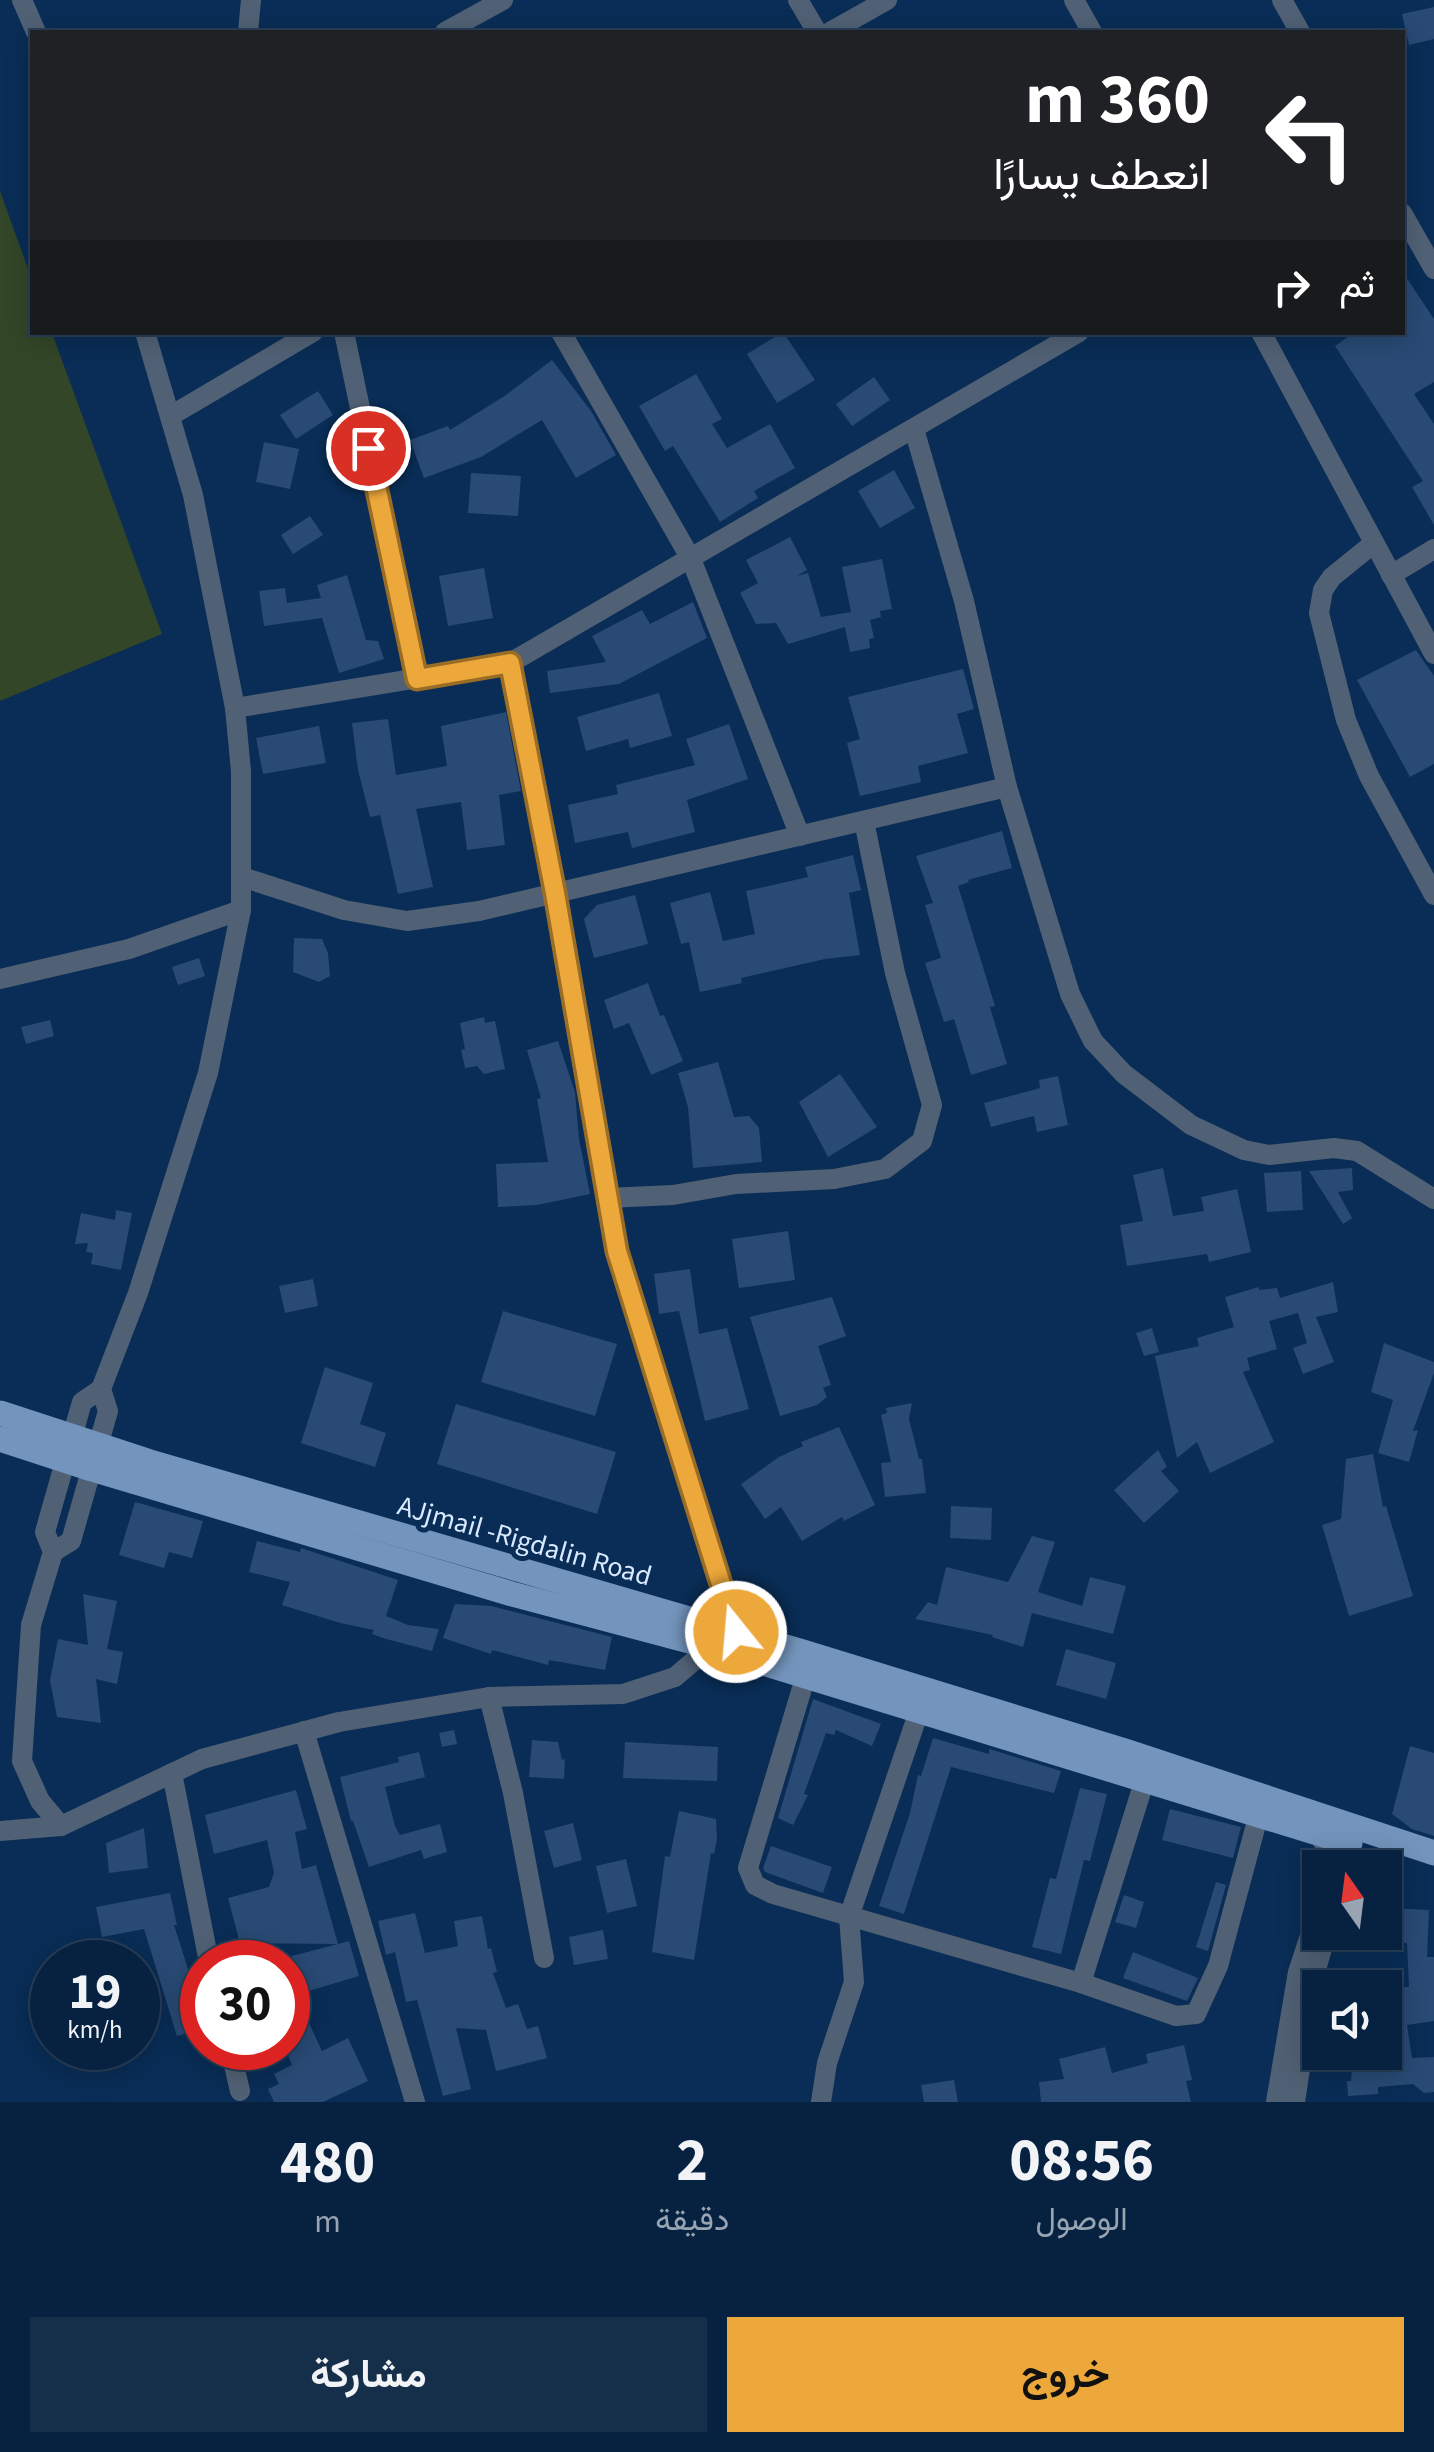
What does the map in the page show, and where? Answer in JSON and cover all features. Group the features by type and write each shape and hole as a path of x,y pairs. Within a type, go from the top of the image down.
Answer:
{"main road":[{"name":"AJjmail -Rigdalin Road","path":"0,1412 67,1446 92,1469 512,1594 806,1675 1434,1871"},
{"name":"AJjmail -Rigdalin Road","path":"0,1438 67,1446 100,1444 1128,1752 1350,1846 1434,1852"}],"street":[{"path":"22,0 35,30"},
{"path":"248,30 251,0"},
{"path":"449,30 503,0"},
{"path":"798,0 816,30"},
{"path":"834,30 887,0"},
{"path":"1074,0 1091,30"},
{"path":"1282,0 1299,30"},
{"path":"1405,219 1434,269"},
{"path":"61,1826 40,1801 22,1761 32,1624 54,1552 71,1541 100,1444 108,1412 102,1389 138,1293 208,1073 241,910 241,771 234,708 194,496 146,335"},
{"path":"172,416 308,335"},
{"path":"345,335 417,679"},
{"path":"562,335 691,558 800,836"},
{"path":"234,708 510,663 1074,335"},
{"path":"1263,335 1434,654"},
{"path":"914,429 964,601 1007,787 1070,994 1092,1041 1124,1074 1192,1125 1244,1150 1269,1155 1334,1148 1356,1151 1434,1199"},
{"path":"1374,543 1322,590 1319,613 1352,734 1369,776 1434,895"},
{"path":"1391,575 1434,548"},
{"path":"510,663 555,893 617,1251 736,1632"},
{"path":"242,877 344,910 407,920 479,911 1007,787"},
{"path":"608,1198 674,1195 736,1184 834,1179 885,1168 922,1141 932,1105 895,972 864,821"},
{"path":"0,979 129,948 241,910"},
{"path":"54,1552 45,1532 67,1446 82,1402 102,1389"},
{"path":"0,1832 61,1826 202,1759 339,1722 489,1697 623,1694 675,1676 696,1659 704,1645"},
{"path":"806,1675 748,1868 755,1885 849,1917 1081,1983 1176,2016 1196,2014 1218,1966 1258,1817"},
{"path":"489,1697 513,1793 544,1958"},
{"path":"822,2102 827,2063 854,1982 849,1917 919,1711"},
{"path":"304,1731 414,2102"},
{"path":"172,1773 206,1940"},
{"path":"1081,1983 1145,1779"},
{"path":"1318,1833 1329,1850"},
{"path":"1276,2102 1305,1950"},
{"path":"1295,2102 1321,1950"},
{"path":"235,2070 240,2090"}],"green space":[{"path":"0,191 30,274 30,335 53,335 162,634 0,701"}],"building":[{"path":"1434,7 1434,39 1409,45 1402,14"},
{"path":"1405,276 1434,319 1434,382 1414,394 1434,424 1434,525 1412,487 1423,481 1335,346 1351,335 1405,335"},
{"path":"778,335 785,335 815,380 777,403 747,354"},
{"path":"552,360 591,411 616,455 576,478 542,420 481,457 424,478 410,440 448,426 450,430"},
{"path":"696,374 722,419 712,424 727,448 770,424 795,468 754,491 758,498 720,522 673,446 665,451 639,406"},
{"path":"874,377 890,400 852,426 836,404"},
{"path":"318,391 333,415 296,439 280,415"},
{"path":"264,442 299,449 290,489 256,482"},
{"path":"894,470 915,508 880,528 858,491"},
{"path":"471,473 521,476 518,516 468,513"},
{"path":"310,516 323,535 293,554 281,535"},
{"path":"790,537 807,570 797,576 808,573 821,617 851,612 842,567 882,559 892,609 880,611 881,617 870,620 874,638 869,639 870,648 850,652 845,627 788,644 776,623 756,624 740,593 758,583 746,560"},
{"path":"484,568 493,618 448,626 439,576"},
{"path":"347,575 366,640 378,641 384,659 339,673 322,618 264,626 259,591 285,588 287,603 321,598 317,585"},
{"path":"693,602 707,638 619,684 550,693 547,671 606,662 592,636 642,610 650,624"},
{"path":"1416,650 1434,676 1434,764 1410,777 1357,680"},
{"path":"963,669 974,709 957,714 968,753 918,766 921,782 860,796 847,743 860,739 848,697"},
{"path":"659,693 672,736 630,748 628,739 586,751 577,717"},
{"path":"506,712 521,791 499,795 505,845 467,850 461,802 416,809 433,887 398,894 380,815 370,817 352,723 388,719 396,775 447,766 441,726"},
{"path":"729,724 748,779 687,800 695,832 632,848 628,832 575,843 568,805 618,794 616,785 695,765 686,739"},
{"path":"319,726 326,763 263,774 256,738"},
{"path":"1002,831 1012,868 958,886 995,1006 990,1007 1007,1064 971,1075 954,1019 944,1022 925,963 941,958 925,905 933,903 916,856"},
{"path":"853,855 861,890 849,893 860,955 741,978 742,983 700,992 689,942 681,944 670,903 710,892 723,941 755,934 746,891 808,877 805,867"},
{"path":"635,895 648,944 594,958 584,919 597,905"},
{"path":"294,938 322,939 330,976 319,982 293,972"},
{"path":"199,958 205,976 178,985 172,967"},
{"path":"648,983 683,1061 651,1075 629,1023 614,1029 604,1000"},
{"path":"484,1017 485,1023 495,1021 505,1069 484,1074 477,1066 465,1068 460,1023"},
{"path":"50,1020 54,1036 26,1044 21,1027"},
{"path":"558,1041 575,1092 590,1194 537,1205 498,1207 496,1164 548,1162 537,1099 541,1098 527,1050"},
{"path":"718,1062 734,1117 749,1116 759,1128 762,1162 693,1168 688,1107 678,1073"},
{"path":"840,1074 877,1127 828,1157 799,1102"},
{"path":"1058,1076 1068,1125 1037,1132 1034,1116 991,1127 984,1103 1040,1088 1039,1080"},
{"path":"1163,1168 1173,1216 1204,1211 1201,1197 1237,1189 1251,1252 1209,1262 1207,1254 1127,1266 1120,1225 1143,1221 1133,1175"},
{"path":"1352,1168 1353,1190 1338,1192 1352,1218 1343,1224 1309,1171"},
{"path":"1301,1171 1303,1210 1267,1212 1264,1173"},
{"path":"116,1210 132,1213 121,1270 91,1264 93,1253 86,1252 88,1243 75,1244 81,1213 115,1220"},
{"path":"788,1231 795,1280 739,1288 732,1239"},
{"path":"690,1269 699,1334 727,1328 749,1409 705,1421 679,1311 659,1314 654,1274"},
{"path":"313,1279 318,1306 285,1313 279,1286"},
{"path":"1333,1282 1338,1312 1316,1317 1334,1362 1303,1374 1293,1348 1307,1343 1298,1313 1269,1321 1277,1349 1247,1358 1250,1370 1243,1372 1274,1442 1210,1473 1197,1442 1177,1458 1155,1356 1199,1346 1197,1338 1234,1327 1225,1297 1259,1287 1277,1288 1280,1298"},
{"path":"832,1297 846,1336 818,1346 831,1385 823,1388 827,1397 817,1405 780,1416 750,1317"},
{"path":"503,1311 617,1344 595,1416 481,1382"},
{"path":"1152,1328 1159,1352 1144,1356 1136,1333"},
{"path":"1384,1343 1434,1362 1434,1373 1413,1431 1418,1430 1409,1462 1378,1453 1393,1400 1371,1392"},
{"path":"325,1367 373,1383 360,1424 386,1433 375,1467 301,1443"},
{"path":"912,1403 909,1419 922,1459 926,1493 885,1497 881,1463 891,1462 881,1415 887,1413 886,1408"},
{"path":"456,1404 616,1452 597,1514 437,1464"},
{"path":"839,1427 875,1505 844,1521 842,1517 802,1541 781,1507 765,1519 741,1484 779,1457 803,1446 801,1442"},
{"path":"1158,1450 1167,1467 1161,1471 1179,1491 1144,1523 1114,1490"},
{"path":"1373,1454 1383,1507 1386,1506 1413,1596 1349,1616 1322,1525 1341,1519 1346,1459"},
{"path":"135,1502 203,1521 192,1558 169,1552 164,1568 119,1555"},
{"path":"951,1506 992,1508 991,1540 950,1538"},
{"path":"1032,1536 1055,1542 1038,1592 1082,1606 1090,1577 1126,1586 1113,1634 1032,1613 1023,1647 993,1635 915,1619 928,1602 937,1605 946,1567 1008,1582"},
{"path":"257,1541 300,1552 301,1548 398,1580 386,1616 408,1625 439,1629 432,1651 372,1634 374,1630 282,1605 290,1582 249,1572"},
{"path":"83,1594 117,1601 107,1649 123,1652 117,1684 96,1679 101,1723 57,1717 50,1680 58,1639 88,1645"},
{"path":"455,1604 491,1606 612,1637 605,1670 549,1660 548,1665 492,1650 491,1654 443,1638"},
{"path":"1066,1649 1116,1663 1106,1699 1056,1685"},
{"path":"813,1699 881,1724 872,1746 836,1730 834,1735 826,1733 804,1794 808,1795 793,1825 778,1818"},
{"path":"454,1730 457,1744 442,1747 439,1733"},
{"path":"933,1738 989,1754 989,1749 1061,1771 1054,1793 951,1767 904,1914 879,1906"},
{"path":"532,1740 558,1742 562,1760 565,1759 564,1779 529,1777"},
{"path":"625,1742 718,1747 717,1781 623,1778"},
{"path":"1410,1746 1434,1753 1434,1836 1412,1829 1392,1814"},
{"path":"419,1752 425,1777 385,1787 395,1826 400,1835 440,1824 447,1852 424,1859 421,1850 369,1867 351,1821 340,1777 399,1762 398,1757"},
{"path":"1080,1788 1107,1794 1090,1861 1084,1860 1061,1954 1032,1947 1050,1878 1056,1879"},
{"path":"296,1790 307,1829 295,1832 302,1869 316,1865 338,1944 239,1940 228,1898 269,1887 274,1873 267,1840 214,1854 205,1815"},
{"path":"1170,1809 1241,1827 1233,1858 1162,1840"},
{"path":"679,1811 716,1819 717,1839 714,1854 711,1853 694,1960 652,1952 665,1856 670,1857"},
{"path":"573,1823 582,1860 554,1868 544,1831"},
{"path":"144,1828 148,1868 109,1873 106,1843"},
{"path":"771,1846 832,1867 823,1893 765,1872"},
{"path":"626,1859 637,1906 607,1913 596,1866"},
{"path":"1216,1882 1226,1885 1208,1951 1196,1947"},
{"path":"170,1893 180,1944 180,2035 177,2036 160,1981 160,1940 147,1940 144,1929 102,1937 96,1907"},
{"path":"1124,1895 1144,1902 1136,1928 1115,1922"},
{"path":"1402,1909 1429,1910 1427,1957 1434,1957 1434,2021 1407,2025 1412,2058 1434,2057 1434,2092 1424,2093 1413,2084 1378,2087 1378,2094 1348,2096 1347,2081 1351,2081 1352,2070 1402,2070 1402,1987 1409,1987 1407,1943 1402,1943"},
{"path":"415,1913 425,1953 458,1946 454,1921 482,1916 497,1972 493,1973 506,2008 518,2004 527,2029 538,2026 547,2058 496,2071 486,2030 456,2028 471,2089 443,2096 417,2000 406,2002 395,1952 386,1955 378,1921"},
{"path":"603,1930 608,1959 574,1965 569,1937"},
{"path":"349,1941 359,1976 310,1991 310,1951"},
{"path":"1133,1952 1198,1978 1187,2001 1123,1978"},
{"path":"310,2025 322,2051 348,2038 368,2081 323,2102 274,2102 268,2089 279,2084 274,2074 282,2070 310,2070"},
{"path":"1184,2045 1192,2080 1186,2081 1191,2102 1041,2102 1039,2082 1064,2079 1059,2059 1105,2047 1112,2073 1148,2063 1146,2054"},
{"path":"954,2080 958,2102 924,2102 921,2085"}],"route":[{"path":"368,448 417,679 510,663 555,893 617,1251 736,1632"}]}
